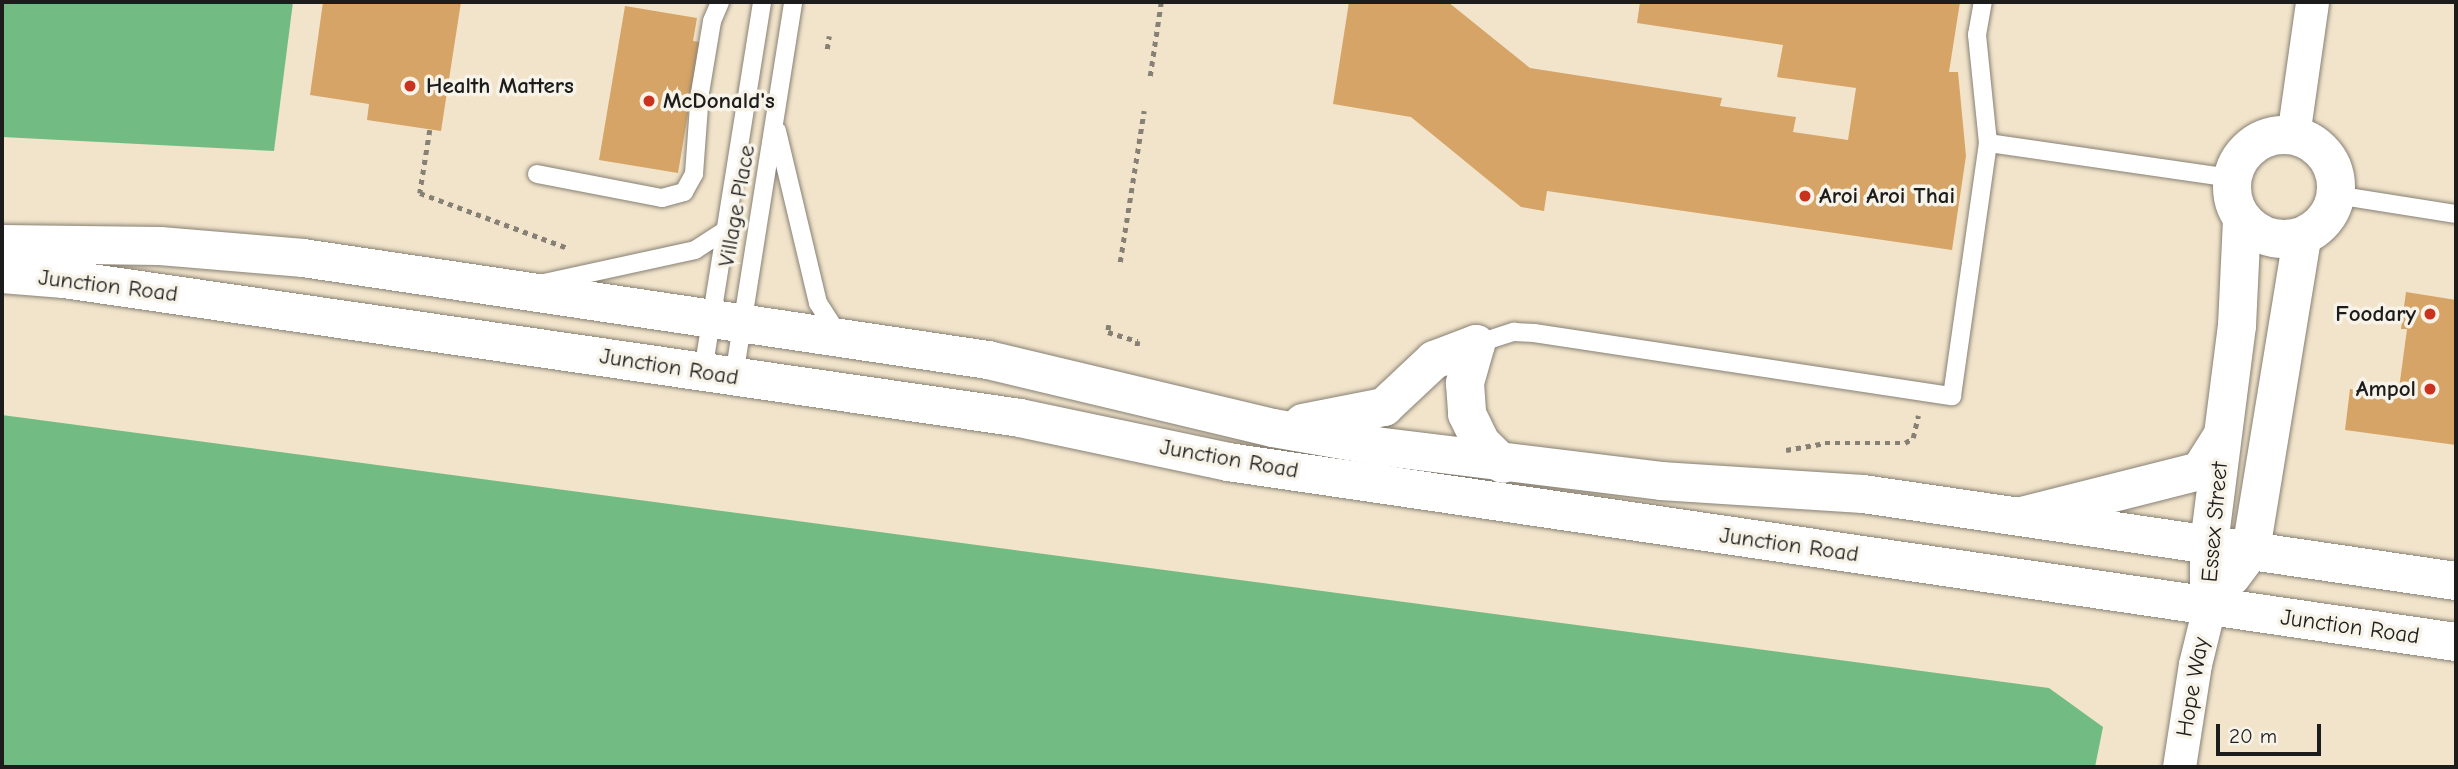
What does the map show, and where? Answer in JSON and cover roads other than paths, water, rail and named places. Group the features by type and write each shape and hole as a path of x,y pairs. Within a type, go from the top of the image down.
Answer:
{"main road":[{"path":"2293,136 2314,145 2330,162 2336,195 2324,220 2302,237 2263,236 2242,219 2233,201 2231,178 2253,145 2265,138 2293,136"},
{"name":"Essex Street","path":"2209,607 2209,544 2224,431 2242,219"},
{"name":"Essex Street","path":"2209,607 2251,550 2302,237"},
{"name":"Junction Road","path":"2,244 216,250 513,290 1001,362 1273,428 1503,464 1863,494 2456,581"},
{"name":"Junction Road","path":"2,274 64,279 1020,418 1228,461 2456,642"},
{"path":"1273,428 1384,407 1434,360 1476,344"},
{"path":"1476,344 1465,383 1467,414 1481,443 1503,464"},
{"path":"2022,516 2200,471 2224,431"}],"street":[{"path":"2293,136 2312,2"},
{"name":"Hope Way","path":"2179,767 2195,664 2209,607"}],"lane":[{"path":"708,2 712,21"},
{"path":"537,174 663,198 684,192 694,174 700,93 712,21 720,2"},
{"name":"Village Place","path":"727,321 729,228 762,2"},
{"name":"Village Place","path":"719,374 727,321 776,124 793,2"},
{"path":"1476,344 1514,332 1534,333 1952,396 1988,143 1977,35 1983,2"},
{"path":"776,124 818,303 842,338"},
{"path":"1988,143 2231,178"},
{"path":"2336,195 2456,214"},
{"path":"513,290 695,250 729,228"},
{"path":"719,374 727,321"}],"place":[{"name":"Health Matters","path":"410,86"},
{"name":"McDonald's","path":"649,101"},
{"name":"Aroi Aroi Thai","path":"1805,196"},
{"name":"Foodary","path":"2430,314"},
{"name":"Ampol","path":"2430,389"}]}
